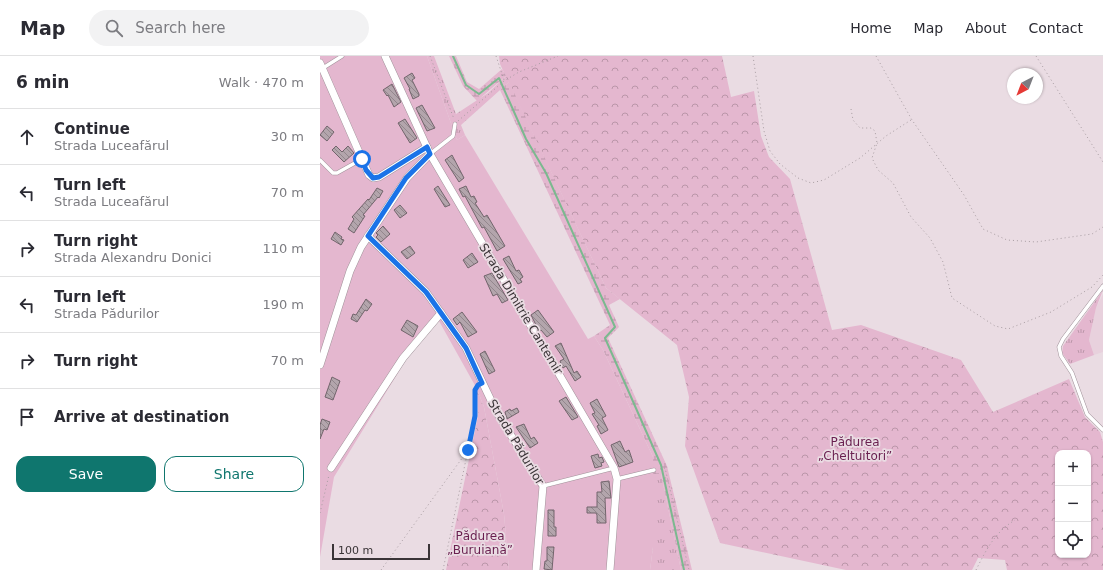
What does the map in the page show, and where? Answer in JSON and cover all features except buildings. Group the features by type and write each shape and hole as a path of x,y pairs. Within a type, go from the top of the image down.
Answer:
{"street":[{"name":"Strada Dimitrie Cantemir","path":"385,56 428,150 614,468 617,479 610,570"},
{"path":"321,66 369,175 373,178 379,177 428,150"},
{"path":"320,365 350,271 368,236 406,178 428,150"},
{"name":"Strada Pădurilor","path":"368,236 426,292 466,348 497,413 543,486 536,570"},
{"path":"331,468 403,358 441,313"}],"lane":[{"path":"321,66 342,56"},
{"path":"428,150 453,136 456,124"},
{"path":"320,160 333,173 362,159"},
{"path":"1103,286 1063,339 1059,347 1061,356 1072,373 1087,414 1103,430"},
{"path":"543,486 614,468"},
{"path":"617,479 656,470"}],"path":[{"path":"430,56 456,124 504,81 519,72 558,56"},
{"path":"496,56 504,81"},
{"path":"754,56 764,131 770,151 780,164 798,178 810,183 824,180 860,158 877,143 912,120"},
{"path":"876,56 912,120 961,190 983,229 1007,240 1036,242 1092,234 1103,227"},
{"path":"1036,56 1103,162"},
{"path":"851,109 853,120 860,128 871,128 875,131 877,143 872,158 878,170 893,183 911,217 930,238 944,262 952,298 995,326 1008,329 1051,312 1092,287 1103,275"},
{"path":"443,570 475,416 475,390 478,385 482,383"},
{"path":"381,570 468,450"},
{"path":"320,513 331,468"},
{"path":"656,470 665,468 689,570"},
{"path":"976,570 985,551 1002,527 1015,520"}],"shaded area":[{"path":"1103,294 1103,352 1094,355 1089,340 1096,308"}],"green space":[{"path":"320,56 427,56 457,140 465,135 588,339 594,336 603,350 653,457 653,547 650,570 509,570 504,514 484,407 477,389 439,321 412,350 334,477 320,557"},
{"path":"427,56 434,56 456,114 488,93 506,76 509,82 461,125 465,135 457,140"},
{"path":"449,56 456,56 467,82 479,89 502,69 506,76 477,101 463,86"},
{"name":"Pădurea „Cheltuitori”","path":"499,56 722,56 731,97 754,91 761,136 769,157 790,179 832,330 861,325 961,360 993,412 1069,379 1085,417 1100,432 1103,442 1103,570 1007,570 1005,560 978,558 972,570 846,570 720,543 685,446 689,397 677,345 606,288 500,64"},
{"path":"509,82 606,288 620,299 609,305 619,327 608,338 667,466 692,570 681,570 661,474 653,474 653,457 603,350 594,336 610,325 500,90"},
{"path":"1103,290 1096,308 1089,340 1094,355 1070,364 1062,353 1063,346"},
{"name":"Pădurea „Buruiană”","path":"477,389 484,407 504,514 509,570 446,570 478,416"},
{"path":"653,474 661,474 681,570 650,570 653,547"}],"waterway":[{"path":"453,56 466,85 479,94 499,78 526,139 546,173 615,327 605,338 661,465 684,570"}],"route":[{"path":"362,159 366,170 373,178 386,174 411,155 427,147 430,154 423,159 406,178 383,216 368,236 403,268 426,292 466,348 482,383 478,385 475,390 475,416 468,450"}]}
